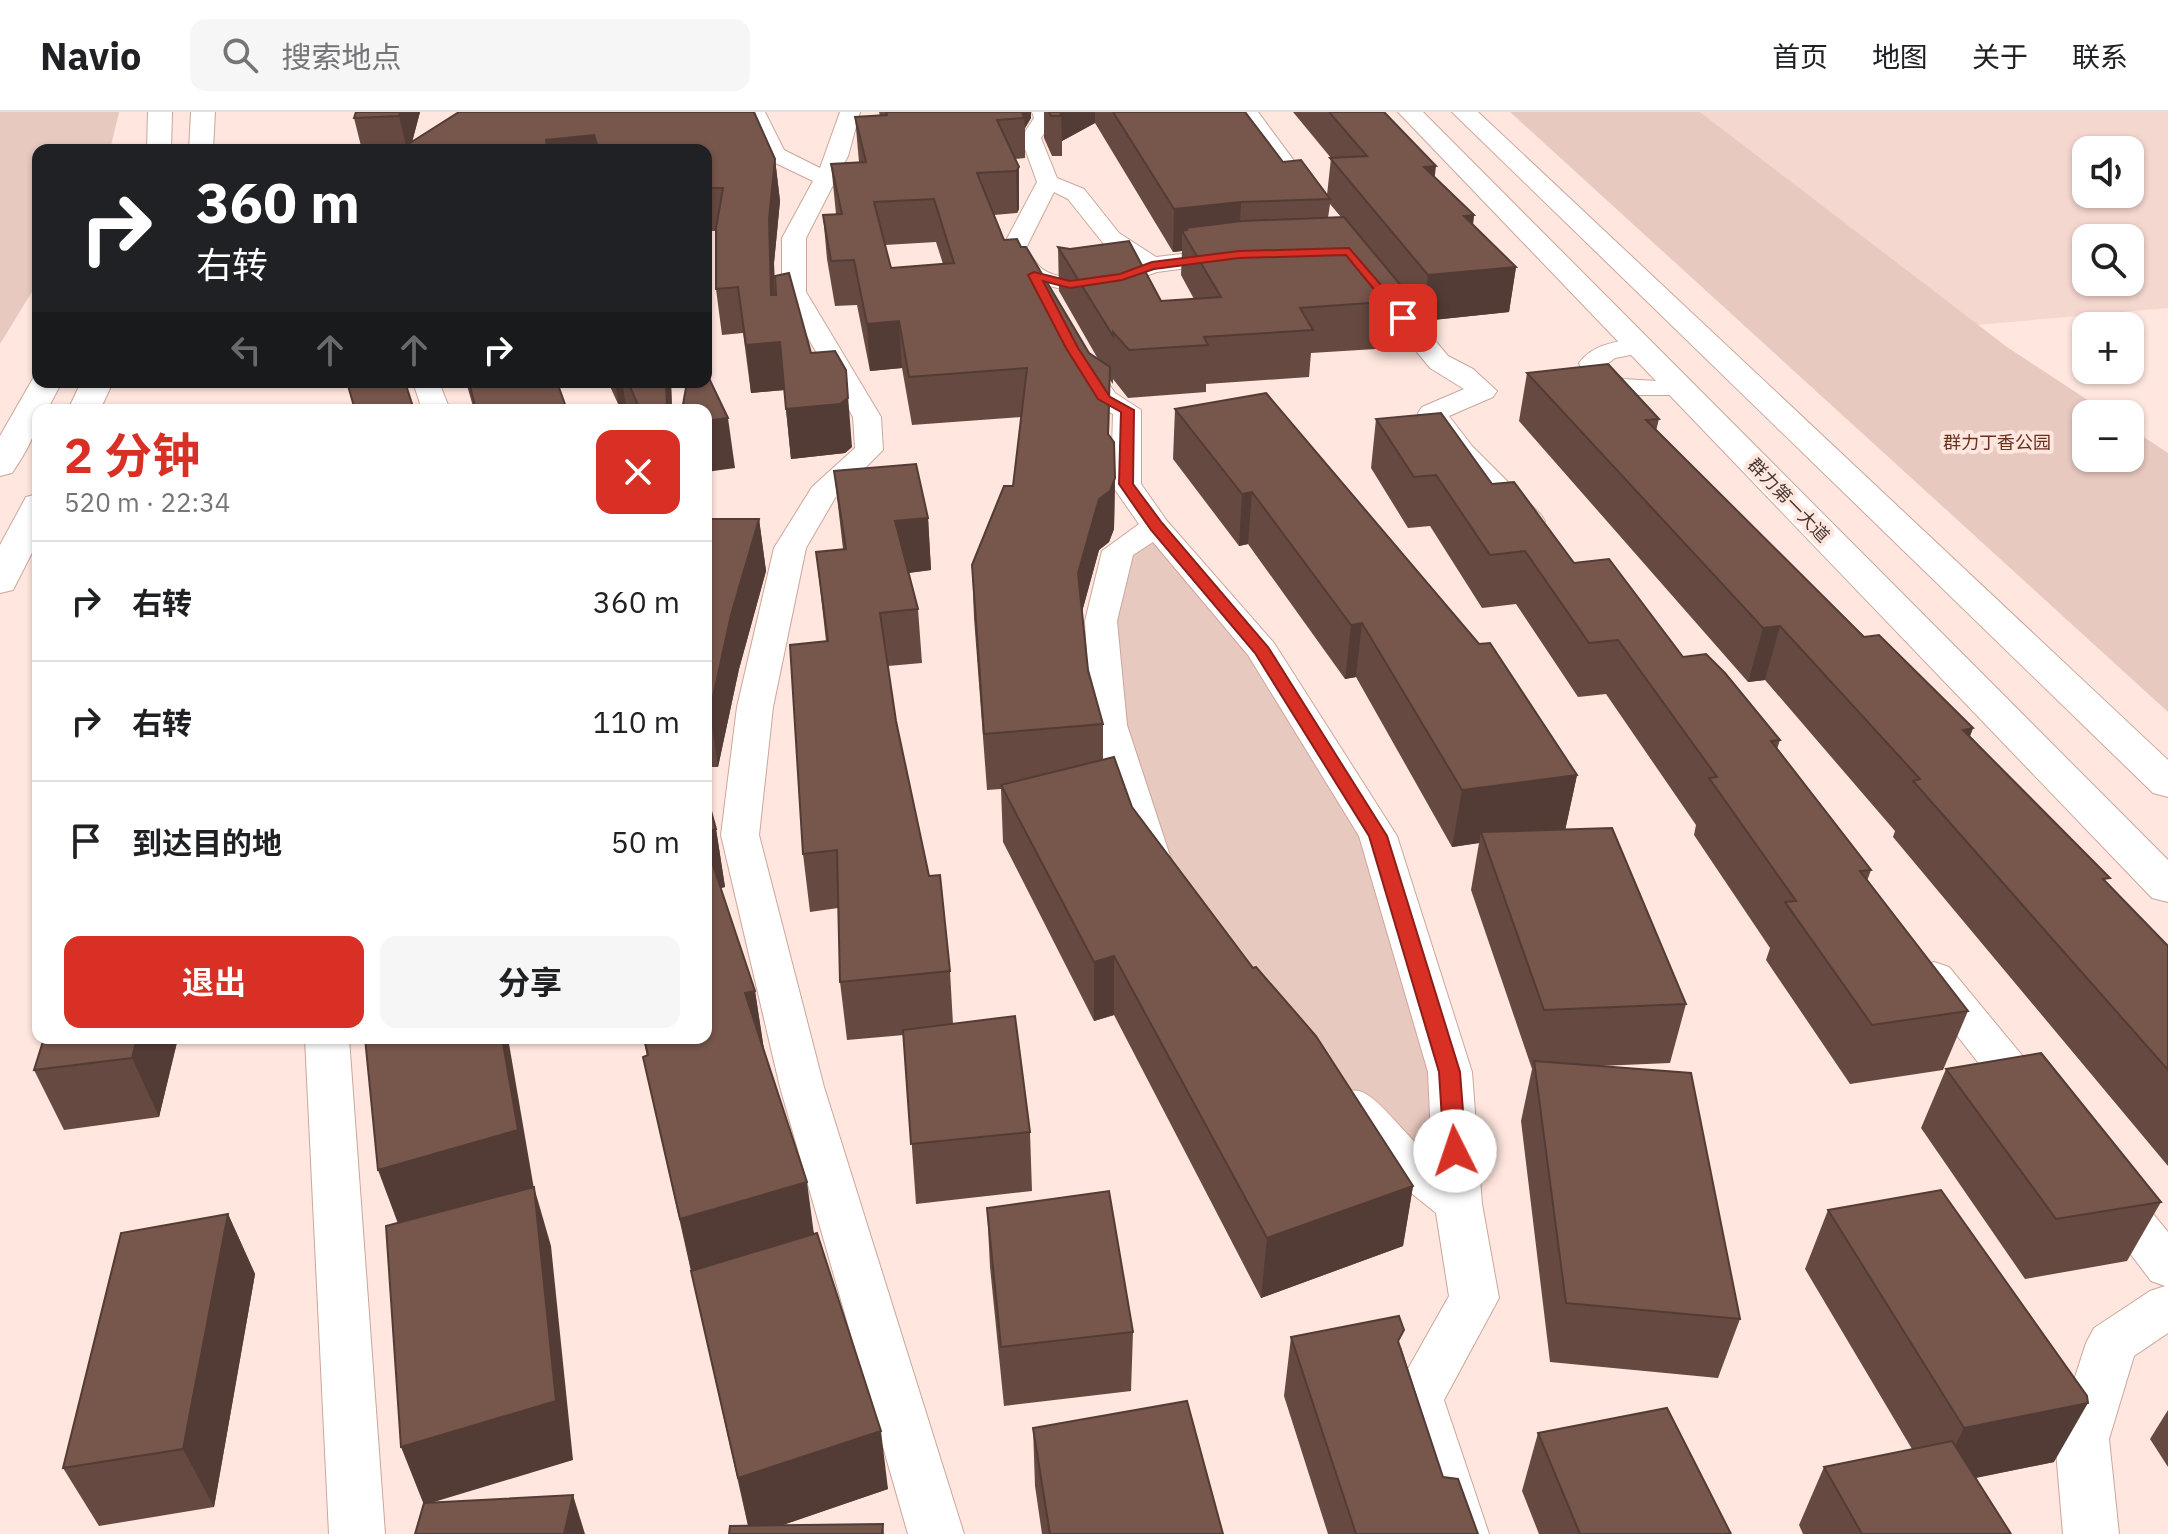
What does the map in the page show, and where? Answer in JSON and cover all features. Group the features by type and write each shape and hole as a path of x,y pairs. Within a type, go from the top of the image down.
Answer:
{"main road":[{"path":"159,144 160,112"},
{"path":"201,144 203,112"},
{"name":"群力第一大道","path":"1410,112 2168,887"},
{"path":"1464,112 2168,784"},
{"path":"0,466 32,408"},
{"path":"0,582 32,516"}],"street":[{"path":"755,112 775,154 825,179"},
{"path":"850,112 837,156 794,238 794,292 867,417 869,450 823,493 790,548 755,707 740,835 802,1087 936,1534"},
{"path":"1042,112 1044,118 1031,138 1048,182 1076,194 1111,238 1152,265"},
{"path":"1248,112 1331,226"},
{"path":"1046,299 1034,275 1014,248 1048,182"},
{"path":"1034,275 1070,284 1122,277 1152,265 1255,254"},
{"path":"1359,264 1439,362 1464,375 1483,391 1432,413 1462,452 1550,541"},
{"path":"1065,336 1105,399 1127,410 1126,484 1156,527 1262,650 1378,836 1450,1072 1458,1204 1474,1298 1417,1399 1461,1534"},
{"path":"1637,346 1607,352 1592,363 1596,375 1618,387 1681,389"},
{"path":"1156,527 1118,551 1101,621 1109,725 1147,853 1173,888"},
{"path":"1912,950 2060,1133"},
{"path":"327,1044 357,1534"},
{"path":"1323,1076 1396,1155 1458,1204"},
{"path":"2089,1170 2168,1267"},
{"path":"2091,1534 2082,1439 2112,1343 2168,1306"}],"shaded area":[{"path":"1700,112 2168,112 2168,308 2072,312 2072,317 1977,325"}],"green space":[{"path":"0,112 119,112 111,144 32,144 32,292 0,344"},
{"name":"群力丁香公园","path":"1510,112 1700,112 2007,347 2088,400 2072,400 2072,472 2144,472 2144,437 2168,453 2168,712"},
{"path":"1156,527 1378,836 1458,1204 1396,1155 1147,853 1109,725 1118,551"}],"building":[{"path":"356,112 400,112 399,116 354,118"},
{"path":"459,112 754,112 775,159 769,219 771,295 776,295 775,276 789,273 811,353 835,351 846,370 848,398 840,404 786,409 780,342 746,345 738,287 716,289 716,228 723,188 712,188 712,144 597,144 594,135 546,140 546,144 408,144"},
{"path":"886,112 1022,112 1024,118 997,120 1019,167 1016,171 977,173 1004,240 1017,239 1021,247 1026,247 1089,353 1110,367 1108,434 1114,442 1115,478 1110,491 1099,499 1078,573 1088,670 1103,724 984,734 972,565 1004,486 1013,486 1027,368 909,377 899,321 867,324 854,260 831,261 823,215 842,214 831,164 866,162 855,117 887,115","holes":["934,199 954,263 891,268 874,202"]},
{"path":"1049,112 1060,112 1061,116 1051,116"},
{"path":"1113,112 1245,112 1283,162 1301,160 1330,199 1241,202 1174,209"},
{"path":"1329,112 1384,112 1436,166 1424,167 1474,215 1464,216 1516,267 1428,275 1330,158 1367,156"},
{"path":"1344,217 1413,300 1300,308 1313,330 1204,337 1208,345 1129,350 1113,332 1113,336 1058,247 1070,249 1129,241 1161,301 1221,297 1182,231 1187,230 1185,228 1242,221"},
{"path":"1608,364 1659,419 1646,420 1864,637 1879,635 1973,728 1963,730 2110,878 2103,879 2168,946 2168,1070 1913,781 1920,779 1780,626 1763,628 1527,373"},
{"path":"712,385 728,418 712,420 712,404 683,404 686,388 712,388"},
{"path":"349,388 407,388 412,404 353,404"},
{"path":"470,388 559,388 565,404 474,404"},
{"path":"631,388 666,388 667,404 637,404"},
{"path":"1266,393 1479,644 1490,643 1577,775 1462,790 1362,623 1351,625 1252,492 1242,494 1175,409"},
{"path":"1441,413 1492,484 1514,482 1574,563 1609,559 1683,657 1706,654 1725,673 1780,740 1771,741 1871,870 1860,871 1968,1011 1872,1025 1785,902 1796,901 1709,778 1717,777 1618,640 1589,643 1525,551 1490,555 1436,475 1414,477 1376,419"},
{"path":"916,464 928,518 895,521 918,609 880,613 896,721 929,876 940,875 950,971 840,982 837,850 803,854 790,645 828,641 816,552 846,549 834,471"},
{"path":"712,519 759,519 731,615 712,702"},
{"path":"1114,757 1132,807 1253,968 1256,967 1316,1036 1413,1186 1267,1238 1114,956 1094,962 1001,785"},
{"path":"1612,828 1686,1004 1544,1010 1481,832"},
{"path":"712,862 755,991 745,993 807,1182 680,1219 643,1057 648,1055 645,1044 712,1044"},
{"path":"1015,1016 1030,1132 911,1144 903,1030"},
{"path":"42,1044 136,1044 132,1058 34,1070"},
{"path":"366,1044 503,1044 518,1130 378,1170"},
{"path":"2041,1053 2161,1202 2056,1219 1946,1069"},
{"path":"1534,1061 1691,1073 1740,1319 1566,1303"},
{"path":"534,1187 556,1401 401,1447 386,1226"},
{"path":"1941,1190 2087,1396 2088,1403 1964,1428 1828,1210"},
{"path":"1109,1191 1133,1332 1001,1347 987,1208"},
{"path":"228,1214 183,1449 63,1468 121,1233"},
{"path":"817,1233 881,1431 738,1478 691,1271"},
{"path":"1399,1316 1404,1330 1398,1341 1443,1477 1458,1479 1478,1534 1356,1534 1291,1337"},
{"path":"1187,1401 1223,1534 1050,1534 1033,1428"},
{"path":"1667,1408 1731,1534 1580,1534 1538,1433"},
{"path":"1952,1441 2011,1534 1862,1534 1824,1467"},
{"path":"573,1495 564,1534 415,1534 424,1503"},
{"path":"883,1524 882,1534 729,1534 730,1526"}],"route":[{"path":"1403,318 1349,251 1239,255 1152,265 1122,277 1070,284 1034,275 1072,348 1105,399 1127,410 1126,484 1156,527 1262,650 1378,836 1450,1072 1455,1151"}]}
